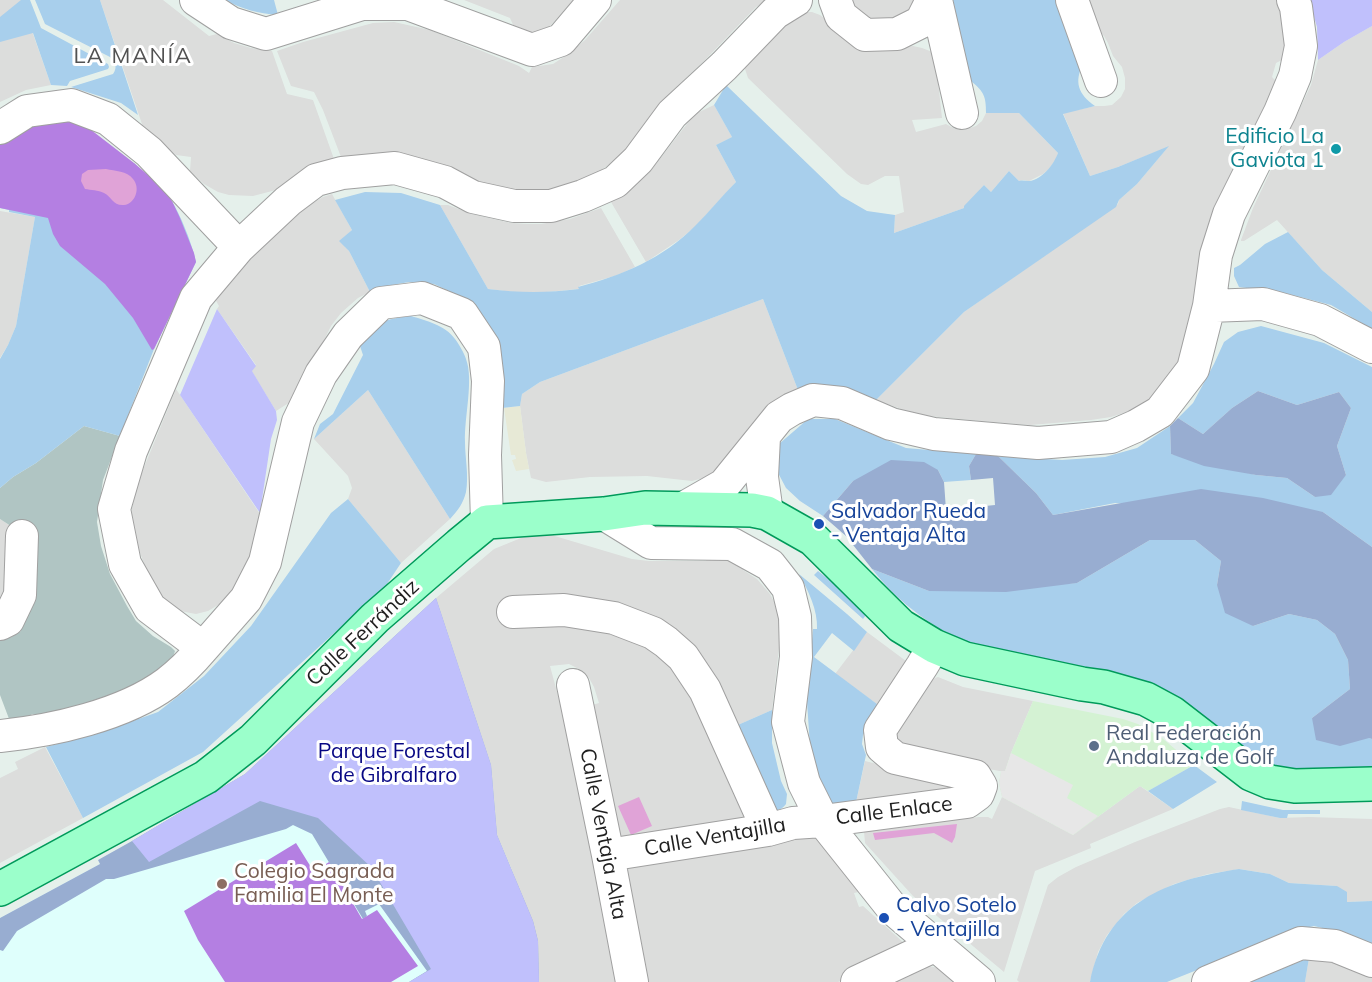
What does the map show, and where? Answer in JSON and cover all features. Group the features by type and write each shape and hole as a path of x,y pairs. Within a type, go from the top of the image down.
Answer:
{"main road":[{"path":"487,522 604,514 645,508 752,510 767,513 813,539 901,626 965,659 1104,687 1146,699 1172,713 1251,774 1270,782 1295,786 1372,784"},
{"name":"Calle Ferrándiz","path":"0,889 206,777 253,740 375,618 487,522"}],"street":[{"path":"196,0 231,23 266,34 362,3 408,4 532,50 561,40 595,0"},
{"path":"203,648 150,608 125,564 114,509 131,451 196,298 239,247 288,201 316,180 342,173 395,168 445,182 473,197 514,206 551,206 583,196 615,182 638,160 672,114 724,66 774,13 796,0"},
{"path":"835,0 841,16 865,35 897,34 921,22 934,0"},
{"path":"934,0 962,113"},
{"path":"1072,0 1101,81"},
{"path":"682,509 724,485 748,476 764,437 772,425 779,417 792,409 813,400 842,403 891,424 934,434 1038,442 1111,437 1160,412 1193,369 1209,306 1216,255 1230,214 1295,76 1301,46 1293,0"},
{"path":"0,128 27,111 71,105 108,119 149,152 239,247"},
{"path":"0,735 70,724 124,708 166,684 190,663 246,599 265,562 298,422 321,374 348,335 381,303 422,298 462,314 484,347 488,381 484,455 487,522"},
{"path":"1209,306 1263,304 1320,320 1372,347"},
{"path":"748,476 767,513"},
{"path":"604,514 651,543 732,544 770,565 788,588 795,617 796,657 788,722 804,783 823,821 893,909 979,982"},
{"path":"0,624 8,620 20,595 22,536"},
{"path":"513,612 564,610 615,618 653,633 666,642 683,657 705,690 768,830"},
{"name":"Calle Enlace","path":"823,821 967,802 978,794 981,786 975,776 895,758 882,747 880,729 934,645"},
{"name":"Calle Ventaja Alta","path":"573,685 632,982"},
{"name":"Calle Ventajilla","path":"608,855 768,830 793,823 823,821"},
{"path":"1208,982 1301,943 1335,946 1372,960"},
{"path":"857,982 936,945"}],"shaded area":[{"path":"0,0 21,0 51,85 26,90 0,102"},
{"path":"21,0 30,0 41,28 108,64 108,69 70,81 67,86 51,85 33,33 0,42 0,17"},
{"path":"35,0 100,0 138,115 121,103 71,87 113,74 116,67 110,57 45,24"},
{"path":"100,0 163,0 209,36 217,34 234,43 272,51 287,94 313,100 334,159 313,168 276,190 253,196 229,195 204,184 190,171 191,157 176,155 144,130"},
{"path":"225,0 274,0 278,15 251,10"},
{"path":"464,0 574,0 547,29 537,33 515,29 510,18"},
{"path":"620,0 768,0 756,7 670,93 657,107 635,140 615,160 581,181 560,188 533,192 507,192 380,155 341,157 314,92 291,86 277,51 373,23 394,22 430,30 519,66 529,73 532,67 553,64 570,53 585,40"},
{"path":"851,0 916,0 914,6 903,17 876,22 865,17 856,9"},
{"path":"953,0 1060,0 1083,64 1080,70 1079,87 1085,97 1095,106 1063,114 1090,176 1169,146 1137,184 1119,200 1116,207 964,312 876,400 842,387 798,390 763,299 540,382 522,394 520,406 502,408 502,364 492,333 471,306 434,284 409,282 386,286 370,292 349,251 339,241 352,230 335,200 365,192 401,193 440,205 488,289 534,292 579,289 578,287 626,271 656,256 683,237 736,182 716,145 732,137 714,105 726,85 841,196 867,211 895,215 894,233 964,208 984,185 991,192 1009,171 1019,181 1038,178 1054,162 1058,153 1019,113 986,113 983,95 971,81"},
{"path":"1086,0 1277,0 1281,12 1286,48 1284,59 1276,63 1272,77 1277,82 1181,358 1160,391 1145,403 1111,417 1091,420 1030,425 992,422 918,415 876,400 964,312 1118,204 1119,200 1137,184 1168,147 1090,176 1063,113 1112,105 1121,97 1125,89 1125,78 1122,67 1113,56 1104,36 1097,29"},
{"path":"802,12 820,15 888,49 913,46 935,53 942,118 912,120 916,132 946,124 955,129 964,130 976,126 986,113 1019,113 1058,153 1055,161 1043,174 1029,181 1019,181 1009,171 991,192 984,185 964,208 894,233 895,215 904,212 899,176 885,176 868,185 861,184 847,174 748,78 744,61"},
{"path":"1372,26 1372,312 1322,270 1277,220 1244,241 1241,240 1253,208 1311,85 1318,60"},
{"path":"714,105 732,137 716,145 736,182 695,227 646,262 611,202 628,192 652,169 697,113"},
{"path":"62,120 86,126 163,188 172,201 194,253 196,262 152,350 133,318 105,284 60,246 48,218 0,208 0,145 7,138 37,122"},
{"path":"134,163 171,200 186,230 196,262 154,349 120,436 84,426 0,488 0,359 16,326 35,217 0,208 0,185"},
{"path":"106,169 124,173 133,179 137,191 131,202 120,205 104,193 85,189 81,181 82,174 88,170"},
{"path":"332,194 352,230 340,241 349,251 370,292 358,298 341,313 331,326 295,399 276,411 251,370 256,365 217,309 219,306 215,299 256,253 292,218 306,207"},
{"path":"440,205 448,205 472,214 511,223 527,224 570,219 601,208 635,267 618,275 579,286 579,289 536,293 488,289"},
{"path":"0,211 35,217 16,326 0,358"},
{"path":"1288,232 1322,270 1372,312 1372,329 1331,305 1285,293 1239,287 1234,276 1234,268 1265,244"},
{"path":"763,299 798,390 772,404 758,417 717,471 707,477 692,481 647,476 590,477 546,482 531,478 520,406 522,394 540,382"},
{"path":"411,316 435,324 451,334 463,351 468,368 469,388 465,432 467,486 462,503 450,519 368,390 314,439 320,424 333,414 363,355 360,346 366,337 376,326 387,320"},
{"path":"1261,326 1324,343 1372,367 1372,547 1323,512 1115,503 1053,515 1036,493 998,456 1062,460 1105,457 1137,448 1170,426 1171,454 1256,475 1287,478 1315,497 1346,475 1337,446 1351,408 1339,392 1297,405 1258,391 1232,408 1203,434 1178,418 1193,403 1224,342 1238,332"},
{"path":"176,389 264,520 251,556 235,587 223,602 208,611 196,614 180,611 168,604 161,595 147,571 135,540 131,514 136,487"},
{"path":"368,390 450,519 401,563 348,499 352,488 348,476 314,439"},
{"path":"520,406 529,469 516,471 512,460 516,459 515,455 511,455 504,408"},
{"path":"808,419 835,419 906,448 976,454 969,466 971,480 944,482 938,470 853,481 823,516 800,501 786,488 776,469 779,444"},
{"path":"84,426 120,436 103,480 97,522 101,546 110,574 136,621 175,651 173,657 163,668 113,695 62,710 39,715 32,714 22,724 11,724 0,695 0,641 21,631 23,619 14,528 0,519 0,488"},
{"path":"348,499 401,563 385,587 203,752 83,818 46,747 102,732 158,712 204,676 251,626 331,513"},
{"path":"0,519 14,528 11,588 0,607"},
{"path":"548,534 632,559 706,561 708,557 745,566 743,570 757,579 770,594 782,622 772,710 731,728 682,669 750,814 743,824 620,843 589,706 599,703 594,687 583,671 569,664 550,666 571,744 623,982 539,982 538,941 497,835 491,765 436,598 494,549 521,538"},
{"path":"1150,540 1195,540 1221,561 1217,585 1253,626 1289,614 1317,620 1335,634 1348,660 1350,689 1312,718 1372,739 1372,774 1273,770 946,633 906,604 872,569 929,591 1077,583"},
{"path":"818,571 869,611 863,619 814,575"},
{"path":"799,574 867,632 854,651 832,633 814,657 881,707 863,735 862,744 866,755 855,807 831,808 816,779 810,746 807,702 813,629 817,629 817,622 812,600"},
{"path":"867,632 910,664 881,707 835,674"},
{"path":"938,677 963,687 1033,701 1005,772 961,764 901,748 894,740 928,684"},
{"path":"1033,701 1138,724 1162,738 1194,765 1148,791 1140,786 1073,835 1002,797 999,783 1001,771 1005,771"},
{"path":"772,710 772,743 781,781 787,794 786,804 777,810 772,810 731,728"},
{"path":"45,747 83,818 0,863 0,778 18,769 15,762"},
{"path":"1011,753 1073,785 1067,798 1098,816 1073,835 1002,797 999,783 1001,771 1005,771"},
{"path":"865,761 958,784 961,789 855,807"},
{"path":"1194,765 1217,782 1173,809 1148,791"},
{"path":"1140,786 1173,809 1090,844 1091,848 1035,871 1004,972 913,896 865,843 864,831 979,817 992,819 1002,797 1073,835"},
{"path":"639,797 652,826 631,835 618,806"},
{"name":"Colegio Sagrada Familia El Monte","path":"260,800 318,818 431,969 409,982 0,982 0,918 100,864 98,860"},
{"path":"1242,801 1283,810 1320,810 1320,814 1288,814 1287,818 1280,818 1241,810"},
{"path":"1229,807 1280,818 1372,819 1372,901 1346,902 1337,886 1289,883 1270,874 1240,869 1208,874 1174,884 1137,903 1124,914 1107,935 1098,952 1090,982 1019,982 1017,980 1048,885 1076,867"},
{"path":"957,824 952,843 934,833 875,840 873,833"},
{"path":"817,834 859,892 854,893 859,907 863,906 904,943 902,954 838,982 644,982 621,867"},
{"path":"296,843 314,872 329,862 362,919 377,910 418,966 391,982 225,982 198,940 184,911"},
{"path":"1239,869 1270,874 1289,883 1337,886 1347,892 1347,902 1372,901 1372,949 1331,930 1314,926 1297,930 1167,982 1090,982 1098,955 1110,932 1125,914 1143,900 1164,888 1187,880"},
{"path":"1317,956 1372,976 1372,982 1305,982 1309,958"},
{"path":"1309,958 1305,982 1248,982"},
{"path":"919,964 938,968 956,982 877,982"}],"green space":[{"path":"1309,0 1372,0 1372,26 1318,60 1317,27"},
{"path":"217,309 256,366 252,371 276,411 277,420 271,439 260,513 180,395"},
{"path":"1258,391 1297,405 1339,392 1351,408 1337,446 1346,475 1331,495 1315,497 1287,478 1204,466 1171,454 1170,426 1178,418 1203,434 1232,408"},
{"path":"976,454 998,456 1036,493 1053,515 1201,489 1263,498 1323,512 1372,547 1372,739 1340,746 1316,740 1312,718 1350,689 1348,660 1335,634 1317,620 1289,614 1253,626 1225,613 1217,585 1221,561 1195,540 1150,540 1077,583 1006,592 929,591 872,569 846,536 823,516 853,481 891,460 924,462 938,470 944,482 946,510 995,505 993,478 971,480 969,466"},
{"name":"Parque Forestal de Gibralfaro","path":"436,598 491,765 497,835 533,921 538,941 539,982 409,982 427,971 379,904 365,911 367,916 363,919 312,834 293,825 286,829 114,879 106,879 17,931 3,951 0,950 0,918 100,864 98,860 245,774"},
{"name":"Parque Forestal de Gibralfaro","path":"436,598 491,765 497,835 533,921 538,941 539,982 409,982 431,969 371,867 318,818 260,801 149,862 132,841 245,774"}],"place":[{"name":"Edificio La Gaviota 1","path":"1336,149"},
{"name":"Salvador Rueda - Ventaja Alta","path":"819,524"},
{"name":"Real Federación Andaluza de Golf","path":"1094,746"},
{"name":"Colegio Sagrada Familia El Monte","path":"222,884"},
{"name":"Calvo Sotelo - Ventajilla","path":"884,918"}],"district":[{"name":"LA MANÍA","path":"133,56"}]}
